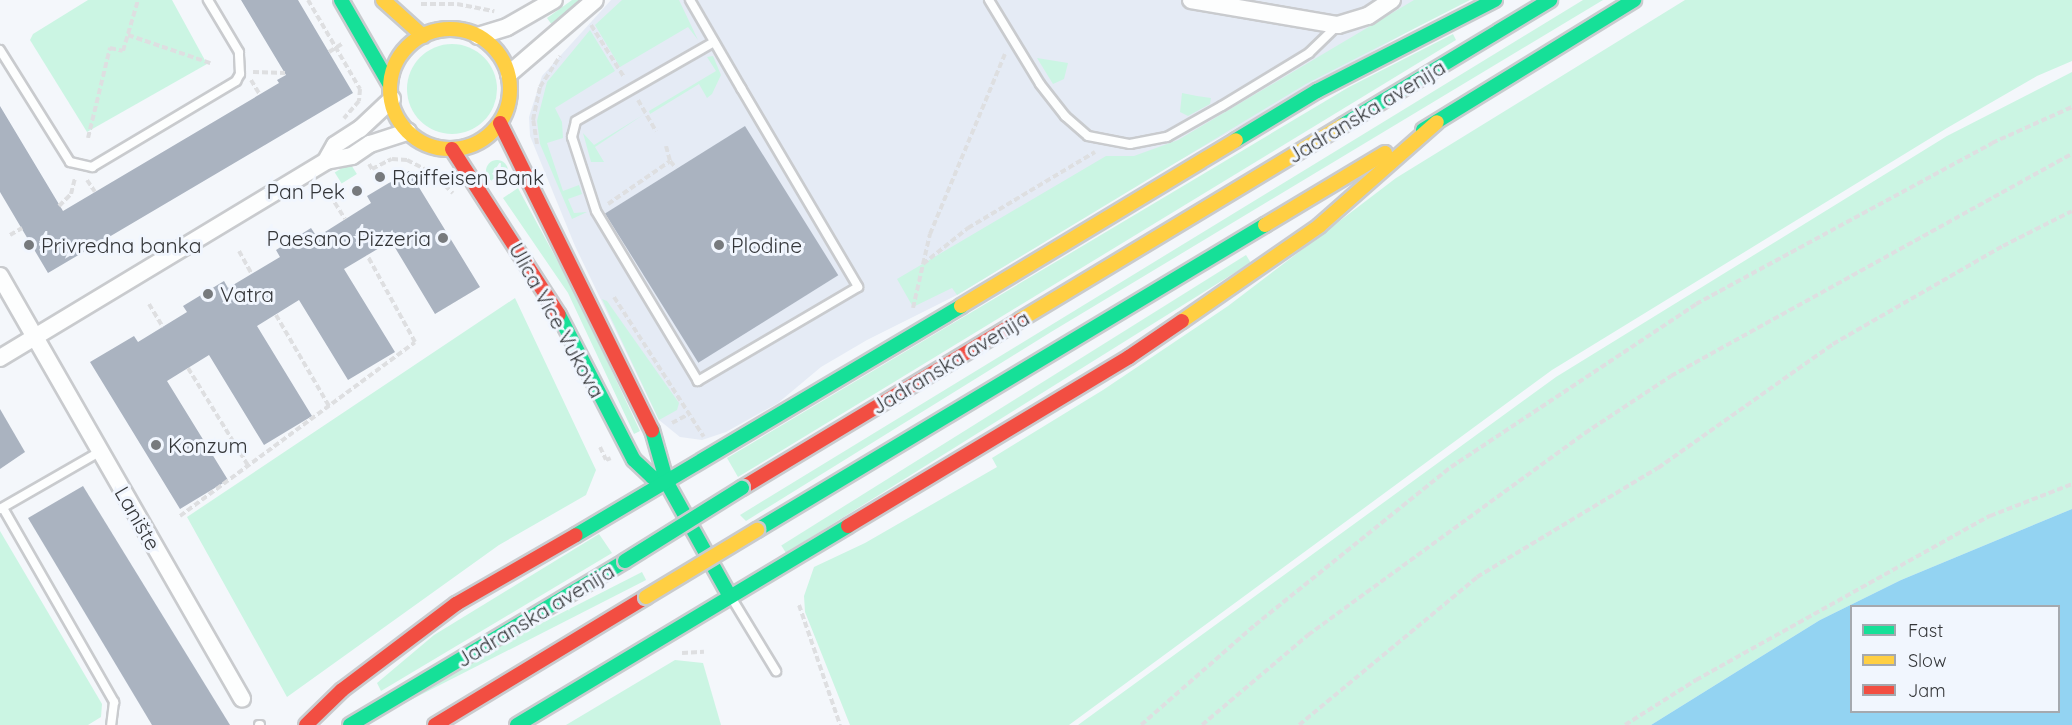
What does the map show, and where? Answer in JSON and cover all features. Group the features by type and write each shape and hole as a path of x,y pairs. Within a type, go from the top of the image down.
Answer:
{"main road":[{"path":"341,0 390,91 408,132 426,143 452,149 472,145 500,123 510,94 509,74 495,48 478,36 450,29 423,36 406,48 390,91"},
{"path":"383,0 423,36"},
{"path":"306,725 342,690 456,604 667,483 1317,91 1495,0"},
{"name":"Jadranska avenija","path":"350,725 625,561 1550,0"},
{"name":"Jadranska avenija","path":"435,725 1437,122 1634,0"},
{"path":"517,725 729,595 1129,357 1319,226 1437,122"},
{"name":"Ulica Vice Vukova","path":"500,123 647,418 661,455 667,483 729,595"},
{"name":"Ulica Vice Vukova","path":"452,149 550,298 634,460 652,477 667,483"}],"street":[{"path":"478,36 507,27 554,0"},
{"path":"509,74 595,0"},
{"path":"1191,0 1338,25 1368,16 1392,0"},
{"path":"326,161 335,145 360,129 390,91"},
{"path":"0,358 326,161 352,156 370,144 408,132"},
{"name":"Lanište","path":"0,276 242,699"}],"lane":[{"path":"0,50 70,162 92,167 236,81 240,74 239,52 208,0"},
{"path":"690,0 858,287 698,381 596,211 572,137 576,121 714,42"},
{"path":"988,0 1040,84 1065,116 1088,136 1130,144 1167,137 1310,53 1338,25"},
{"path":"101,452 1,509 114,702 111,725"},
{"path":"729,595 776,671"}],"path":[{"path":"88,138 110,48 123,51 138,0"},
{"path":"308,0 360,89 359,101 342,116 346,123"},
{"path":"410,0 426,6 457,4 502,10"},
{"path":"591,24 627,83"},
{"path":"128,35 210,63"},
{"path":"329,52 342,44"},
{"path":"912,312 921,267 961,153 1007,49"},
{"path":"541,155 533,120 540,87 559,52"},
{"path":"252,72 270,76 285,73"},
{"path":"250,78 260,95"},
{"path":"637,99 656,130"},
{"path":"1141,725 1255,625 1451,468 1696,304 1962,159 2072,107"},
{"path":"666,146 670,161 676,168"},
{"path":"921,267 968,228 1098,150"},
{"path":"1202,725 1283,656 1585,433 1671,376 2072,154"},
{"path":"364,155 372,169 392,159 407,160 432,173 456,198"},
{"path":"608,204 670,161"},
{"path":"59,206 70,194 75,178"},
{"path":"87,180 95,192"},
{"path":"330,195 345,219"},
{"path":"1299,725 1477,578 1658,468 1833,344 2003,246 2072,211"},
{"path":"10,235 22,228"},
{"path":"239,251 252,274"},
{"path":"180,516 415,342 367,255"},
{"path":"613,296 687,415 707,441"},
{"path":"149,304 163,327"},
{"path":"276,315 329,406"},
{"path":"188,368 249,467"},
{"path":"665,427 687,415"},
{"path":"597,440 606,460"},
{"path":"1625,725 1696,681 1990,516 2072,484"},
{"path":"799,605 840,725"}],"shaded area":[{"path":"611,0 1464,0 1155,174 957,295 867,340 821,367 778,403 726,432 702,440 680,437 659,420 575,246 530,136 529,117 542,76"}],"green space":[{"path":"88,0 172,0 207,64 87,132 30,40 33,34"},
{"path":"572,0 581,0 552,25 547,18"},
{"path":"622,0 679,0 698,40 688,27 620,67 595,25"},
{"path":"1414,0 1470,0 1306,84 957,295 952,288 913,307 897,279 1106,156 1134,156 1178,140"},
{"path":"1583,0 1603,0 1051,332 746,521 740,515"},
{"path":"1685,0 2072,0 2072,61 2037,76 1947,128 1552,370 1069,725 850,725 805,612 804,596 814,567 865,543 997,467 992,458 1103,390 1228,306 1396,178"},
{"path":"590,30 615,71 555,108 562,122 563,138 547,143 563,191 579,185 582,194 568,199 574,213 587,212 572,219 540,144 537,121 547,82"},
{"path":"1453,34 1456,40 738,477 727,458 1349,87"},
{"path":"452,44 469,48 484,57 493,72 497,89 493,106 484,121 469,130 452,134 435,130 420,121 411,106 407,89 411,72 420,57 435,48"},
{"path":"713,56 721,75 712,94 707,98 699,84 650,114 649,111 716,71 707,57"},
{"path":"1037,58 1068,63 1064,79 1053,84"},
{"path":"2072,72 2072,509 1901,580 1820,620 1651,725 1078,725 1556,377 1947,136"},
{"path":"1182,93 1211,98 1210,104 1188,116 1180,112"},
{"path":"643,115 595,147 604,162 591,162 583,133 594,145"},
{"path":"497,160 505,163 508,171 505,179 497,182 489,179 486,171 489,163"},
{"path":"350,163 357,174 342,184 335,173"},
{"path":"518,188 578,299 640,431 634,434 568,293 503,198"},
{"path":"1246,255 1251,263 786,553 781,545"},
{"path":"515,298 596,470 586,495 499,545 287,697 187,517"},
{"path":"602,299 607,301 679,403 677,410 659,420"},
{"path":"0,531 102,704 101,717 88,725 0,725"},
{"path":"599,534 612,553 381,691 377,683 434,635"},
{"path":"642,572 646,580 380,716 376,708"},
{"path":"675,660 703,663 721,725 566,725"}],"water":[{"path":"2072,509 2072,725 1651,725 1820,620 1850,605 1850,713 2060,713 2060,605 1850,605 1901,580"}],"building":[{"path":"241,0 298,0 353,93 48,273 0,192 0,106 63,211 279,83 277,80 286,75"},
{"name":"Plodine","path":"745,126 838,275 698,363 605,213"},
{"path":"409,171 480,287 435,314 391,241 344,269 395,352 348,380 299,300 257,326 312,416 264,445 209,355 167,381 228,480 180,509 90,362 134,336 138,342 187,312 183,306 224,281 228,288 280,257 276,250 311,228 317,237 371,203 367,196"},
{"path":"0,409 25,452 0,469"},
{"path":"83,486 230,725 152,725 28,518"}],"traffic: fast":[{"path":"341,0 389,83"},
{"path":"1236,140 1317,91 1495,0"},
{"path":"1343,125 1550,0"},
{"path":"1423,130 1634,0"},
{"path":"757,530 1265,225"},
{"path":"576,535 961,306"},
{"path":"559,315 634,460 652,477 667,483"},
{"path":"652,430 667,483 729,595"},
{"path":"625,561 742,488"},
{"path":"517,725 848,526"},
{"path":"350,725 625,561"}],"traffic: slow":[{"path":"383,0 423,36"},
{"path":"450,29 473,34 492,47 505,66 510,89 505,112 492,131 473,144 450,149 427,144 408,131 395,112 390,89 395,66 408,47 427,34 450,29"},
{"path":"1182,321 1319,226 1437,122"},
{"path":"1020,320 1343,125"},
{"path":"961,306 1236,140"},
{"path":"1265,225 1385,153"},
{"path":"646,597 757,530"}],"traffic: jam":[{"path":"500,123 652,430"},
{"path":"452,149 559,315"},
{"path":"742,488 1020,320"},
{"path":"848,526 1129,357 1182,321"},
{"path":"306,725 342,690 456,604 576,535"},
{"path":"435,725 646,597"}],"place":[{"name":"Raiffeisen Bank","path":"380,177"},
{"name":"Pan Pek","path":"357,191"},
{"name":"Paesano Pizzeria","path":"443,238"},
{"name":"Privredna banka","path":"29,245"},
{"name":"Plodine","path":"719,245"},
{"name":"Vatra","path":"208,294"},
{"name":"Konzum","path":"156,445"}]}
